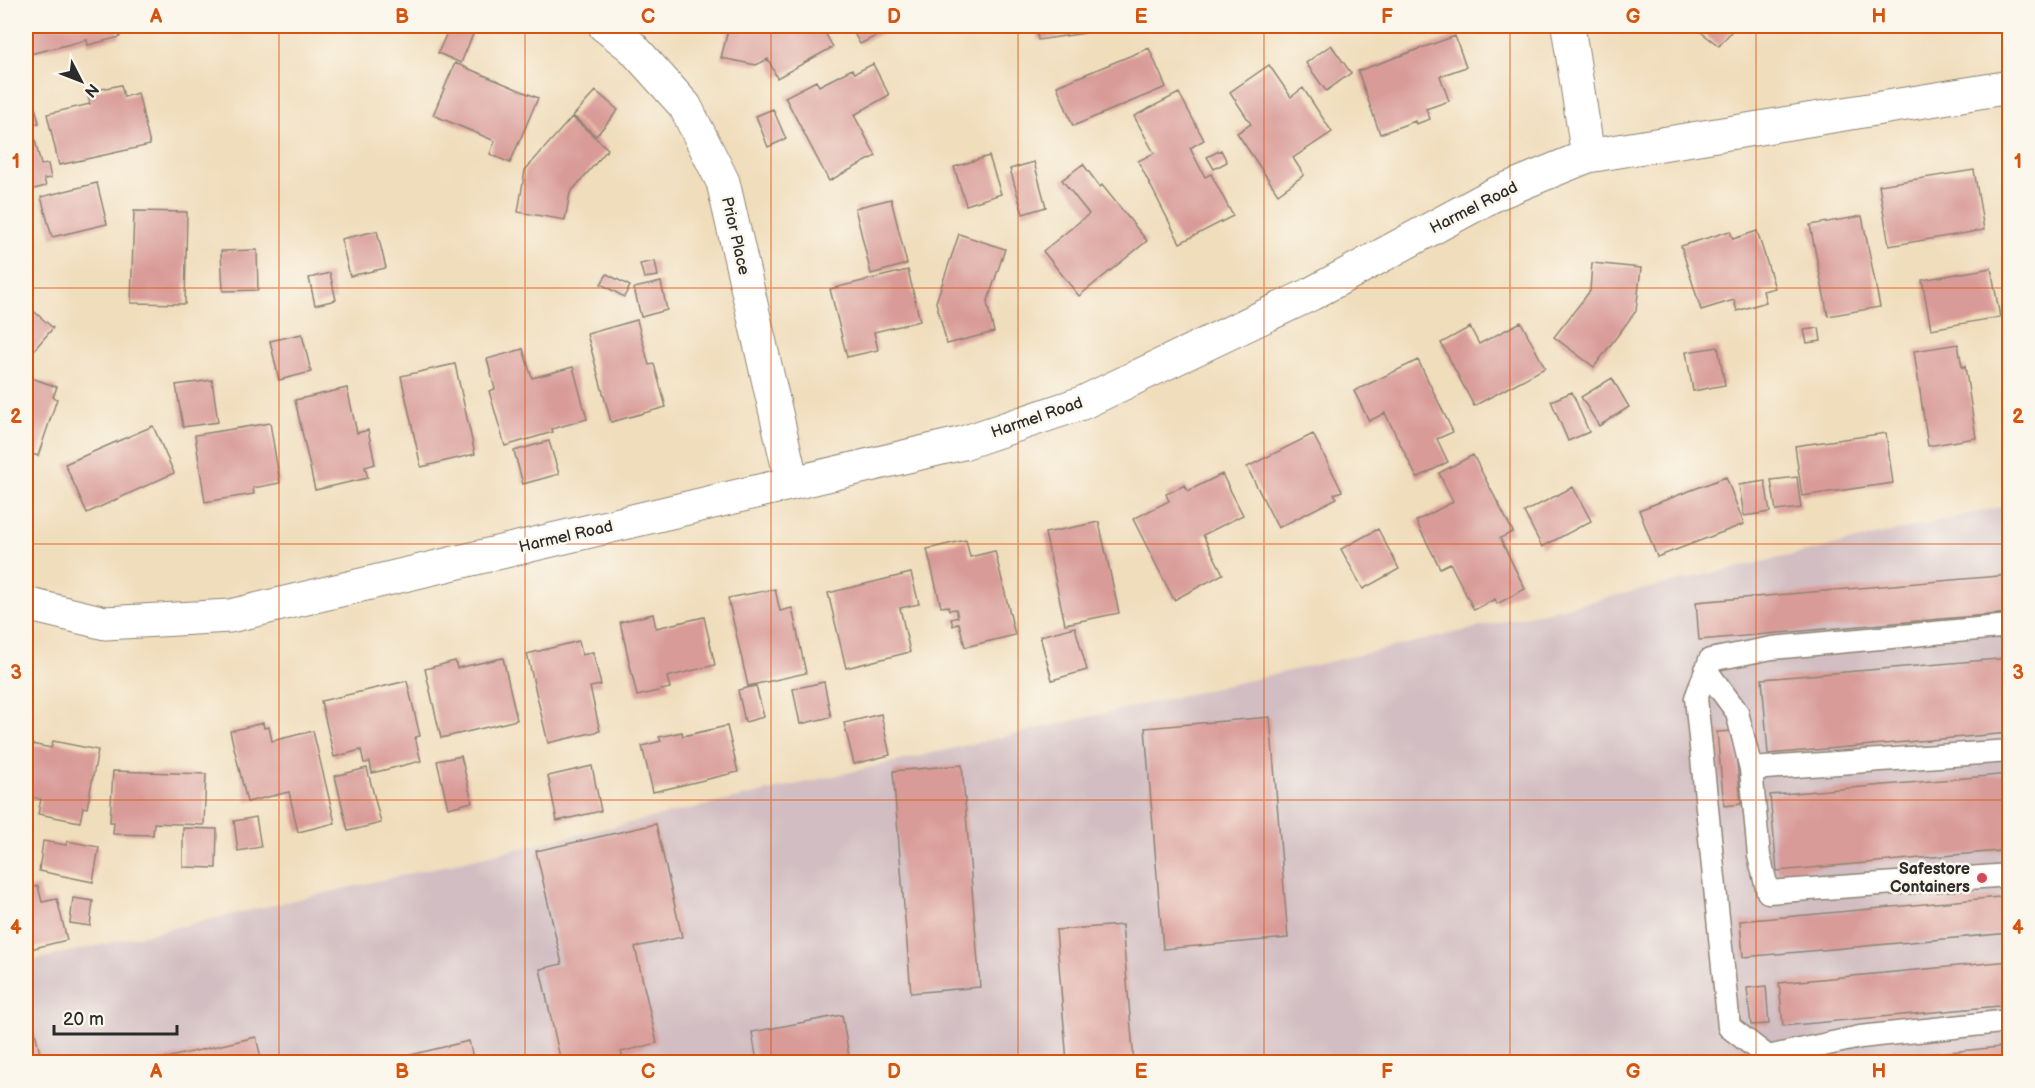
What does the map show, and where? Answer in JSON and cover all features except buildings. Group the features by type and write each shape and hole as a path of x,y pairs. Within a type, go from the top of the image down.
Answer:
{"street":[{"name":"Prior Place","path":"605,26 632,47 685,106 723,182 792,483"},
{"path":"1568,26 1588,156"},
{"name":"Harmel Road","path":"26,604 105,623 230,616 963,443 1082,403 1311,294 1496,194 1588,156 2010,87"}],"lane":[{"path":"2010,626 1772,648 1710,660 1696,698 1729,1027 1768,1060 1860,1037 2010,1021"},
{"path":"1706,670 1737,712 1750,769 1759,856 1768,892 2010,875"},
{"path":"1750,769 2010,751"}],"shaded area":[{"path":"2009,505 2009,1062 26,1062 26,962"}],"place":[{"name":"Safestore Containers","path":"1982,878"}]}
